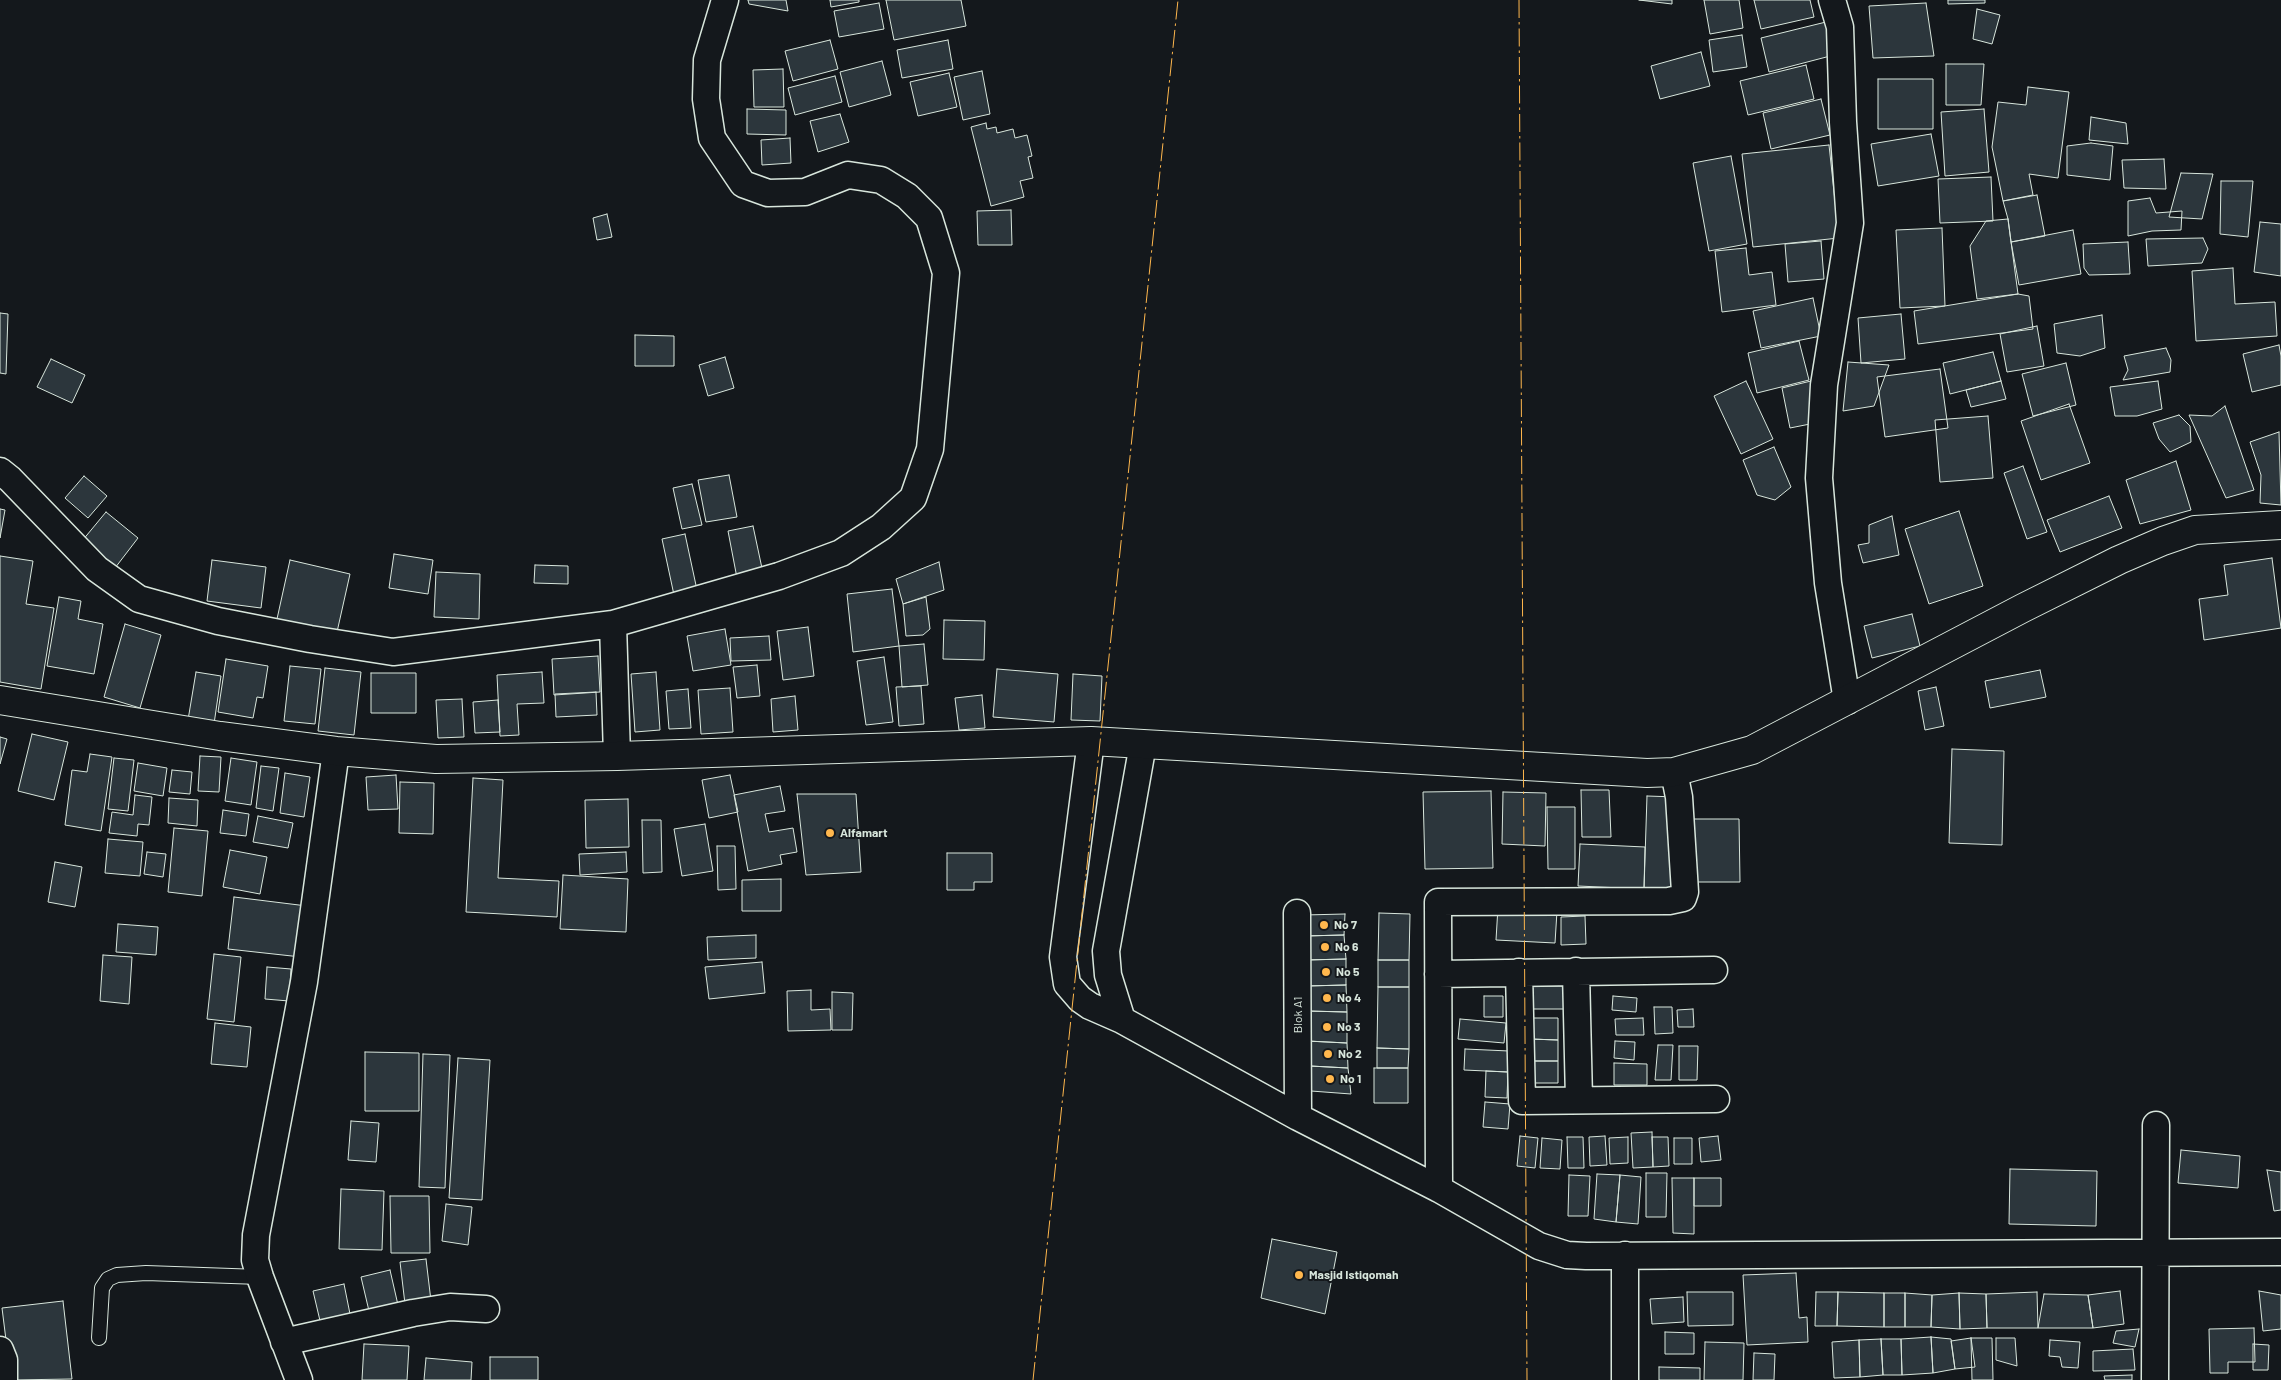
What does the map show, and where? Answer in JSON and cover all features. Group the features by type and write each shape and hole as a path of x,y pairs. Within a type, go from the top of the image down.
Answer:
{"street":[{"path":"0,471 97,569 139,599 218,621 310,639 393,652 613,624 779,576 841,553 881,527 913,498 930,449 946,273 930,218 908,196 882,180 848,175 805,192 768,193 743,184 712,138 706,99 707,60 725,0"},
{"path":"1832,0 1840,27 1843,122 1850,223 1824,386 1819,478 1828,583 1847,701"},
{"path":"0,700 220,736 336,750 436,759 617,756 1091,741 1638,772 1674,772 1752,750 2032,604 2119,560 2163,541 2195,530 2281,525"},
{"path":"613,624 617,756"},
{"path":"1091,741 1067,923 1064,957 1064,972 1067,984 1090,1006 1122,1020 1298,1117 1439,1190 1539,1246 1567,1255 2281,1252"},
{"path":"1122,1020 1108,975 1106,951 1143,744"},
{"path":"299,1380 260,1278 255,1260 256,1235 304,982 336,750"},
{"path":"1439,1190 1438,902 1669,901 1683,898 1685,892 1679,797 1674,772"},
{"name":"Blok A1","path":"1297,913 1298,1117"},
{"path":"1438,974 1714,970"},
{"path":"1576,971 1579,1100"},
{"path":"1520,972 1522,1101 1716,1099"},
{"path":"2155,1380 2156,1125"},
{"path":"1625,1255 1625,1380"},
{"path":"284,1342 412,1313 450,1307 486,1309"},
{"path":"0,1350 4,1360 4,1380"}],"lane":[{"path":"99,1338 102,1288 108,1279 117,1275 146,1274 260,1278"}],"building":[{"path":"748,0 786,0 788,11 749,4"},
{"path":"830,0 859,0 859,2 831,7"},
{"path":"886,0 961,0 966,26 894,40"},
{"path":"1639,0 1672,0 1672,4"},
{"path":"1704,0 1739,0 1743,28 1710,34"},
{"path":"1754,0 1810,0 1814,17 1761,29"},
{"path":"1948,0 1985,0 1985,3 1948,4"},
{"path":"879,3 884,29 839,37 834,11"},
{"path":"1926,3 1934,56 1873,58 1869,6"},
{"path":"1977,9 2000,15 1992,44 1973,39"},
{"path":"1826,22 1834,55 1769,72 1761,38"},
{"path":"1742,35 1747,67 1713,72 1709,40"},
{"path":"830,40 838,69 793,81 785,51"},
{"path":"948,40 953,69 902,78 897,50"},
{"path":"1701,52 1710,86 1660,99 1651,66"},
{"path":"882,61 891,95 849,107 840,72"},
{"path":"1946,64 1984,64 1981,105 1946,105"},
{"path":"1806,65 1814,99 1748,115 1740,81"},
{"path":"783,69 784,107 754,107 753,70"},
{"path":"982,71 990,114 963,120 954,77"},
{"path":"949,73 957,107 918,116 910,82"},
{"path":"835,76 842,102 795,115 788,88"},
{"path":"1878,79 1933,79 1933,129 1878,129"},
{"path":"2028,87 2069,92 2058,178 2029,174 2033,195 2003,201 1992,147 1998,102 2026,105"},
{"path":"1821,99 1830,135 1771,149 1763,113"},
{"path":"747,109 786,110 786,135 747,134"},
{"path":"1984,109 1989,172 1945,176 1941,112"},
{"path":"840,114 849,142 818,152 810,121"},
{"path":"2091,117 2126,123 2128,144 2089,140"},
{"path":"986,123 987,129 996,127 997,133 1013,129 1015,138 1027,135 1032,156 1028,157 1033,178 1020,181 1024,197 991,206 971,127"},
{"path":"1931,134 1939,176 1878,186 1871,144"},
{"path":"790,138 791,163 762,165 761,140"},
{"path":"2091,143 2113,146 2110,180 2067,175 2067,146"},
{"path":"1829,145 1839,238 1753,247 1742,154"},
{"path":"1731,156 1747,244 1709,251 1693,163"},
{"path":"2164,159 2166,189 2124,188 2122,160"},
{"path":"2181,173 2213,174 2202,219 2169,217"},
{"path":"1991,177 1993,221 1940,223 1938,179"},
{"path":"2221,181 2253,181 2248,237 2220,234"},
{"path":"2037,195 2045,236 2011,242 2003,201"},
{"path":"2150,198 2156,213 2182,211 2181,230 2152,231 2128,236 2128,201"},
{"path":"1011,210 1012,245 978,245 977,211"},
{"path":"607,214 612,237 597,240 593,218"},
{"path":"2008,219 2018,294 1977,299 1970,246 1986,221"},
{"path":"2260,222 2281,224 2281,276 2254,272"},
{"path":"1942,228 1945,306 1900,308 1896,230"},
{"path":"2073,230 2081,274 2019,285 2011,242"},
{"path":"2203,238 2208,249 2202,263 2148,266 2146,239"},
{"path":"1821,241 1824,279 1788,282 1785,244"},
{"path":"2128,242 2130,274 2089,275 2084,268 2083,244"},
{"path":"1746,248 1749,275 1772,272 1776,305 1722,312 1715,251"},
{"path":"2233,268 2235,304 2275,302 2277,336 2196,341 2192,271"},
{"path":"2018,294 2029,296 2033,329 1918,344 1914,311"},
{"path":"1813,298 1821,336 1761,348 1753,311"},
{"path":"0,313 8,314 6,374 0,373"},
{"path":"1901,314 1905,359 1861,363 1858,318"},
{"path":"2102,315 2105,348 2080,356 2057,353 2054,324"},
{"path":"2037,326 2044,366 2007,372 2000,334"},
{"path":"635,335 674,336 674,366 635,366"},
{"path":"1799,341 1809,380 1757,393 1748,353"},
{"path":"2279,345 2281,385 2252,392 2243,354"},
{"path":"2166,348 2171,360 2170,372 2123,380 2128,370 2124,356"},
{"path":"1993,352 2001,381 1950,394 1943,363"},
{"path":"725,357 734,388 708,396 699,365"},
{"path":"51,359 85,375 72,403 37,387"},
{"path":"1848,362 1889,365 1874,406 1843,411"},
{"path":"2066,363 2076,405 2033,416 2022,374"},
{"path":"1940,369 1948,428 1885,437 1877,377"},
{"path":"1746,381 1773,439 1741,454 1714,396"},
{"path":"1811,381 1820,422 1790,428 1782,388"},
{"path":"2001,381 2006,399 1971,407 1966,390"},
{"path":"2158,381 2162,409 2137,416 2115,416 2110,387"},
{"path":"2069,404 2090,463 2041,480 2021,421"},
{"path":"2225,406 2254,490 2226,498 2189,415 2212,416"},
{"path":"2179,415 2190,426 2191,442 2170,452 2159,439 2153,423"},
{"path":"1988,416 1993,478 1940,482 1935,420"},
{"path":"2279,432 2281,505 2260,503 2261,475 2250,442"},
{"path":"1774,447 1791,487 1775,500 1757,495 1743,460"},
{"path":"2176,461 2191,510 2140,524 2126,480"},
{"path":"2023,466 2047,532 2027,539 2004,473"},
{"path":"729,475 737,517 706,522 698,480"},
{"path":"84,476 107,496 88,518 65,498"},
{"path":"692,484 702,525 682,529 673,488"},
{"path":"2109,496 2122,528 2060,552 2047,520"},
{"path":"0,509 5,510 0,538"},
{"path":"1959,511 1983,586 1929,604 1905,529"},
{"path":"106,512 138,538 115,568 82,541"},
{"path":"1892,516 1899,555 1863,563 1858,545 1869,543 1869,525"},
{"path":"753,526 763,573 737,578 728,531"},
{"path":"685,534 697,590 674,595 662,539"},
{"path":"394,554 433,560 428,594 389,588"},
{"path":"0,556 33,561 26,604 54,608 41,689 0,682"},
{"path":"2272,558 2281,628 2204,640 2199,599 2228,595 2224,565"},
{"path":"212,560 266,567 261,608 207,601"},
{"path":"290,560 350,574 337,632 277,619"},
{"path":"939,562 944,590 903,604 896,579"},
{"path":"535,565 568,566 568,584 534,583"},
{"path":"436,572 480,574 479,619 434,617"},
{"path":"892,589 899,646 853,652 847,594"},
{"path":"59,597 81,601 78,619 103,624 94,674 47,666"},
{"path":"926,597 930,629 923,635 906,636 903,604"},
{"path":"1912,614 1920,646 1872,658 1864,626"},
{"path":"944,620 985,621 984,660 943,659"},
{"path":"125,624 161,635 140,708 104,697"},
{"path":"808,627 814,676 783,680 777,631"},
{"path":"725,629 731,665 693,671 687,636"},
{"path":"769,636 771,660 731,661 730,638"},
{"path":"924,644 928,685 902,687 899,646"},
{"path":"598,656 600,692 554,695 552,659"},
{"path":"884,657 893,722 866,725 857,661"},
{"path":"226,659 268,666 263,698 257,697 253,718 218,712"},
{"path":"757,665 760,696 737,698 733,667"},
{"path":"290,666 321,669 315,724 284,721"},
{"path":"325,668 361,672 354,735 318,731"},
{"path":"997,669 1058,674 1054,722 993,717"},
{"path":"2040,670 2046,697 1990,708 1985,681"},
{"path":"196,672 221,676 214,724 188,720"},
{"path":"542,672 544,703 517,704 519,735 500,736 497,675"},
{"path":"656,672 660,730 635,732 631,674"},
{"path":"371,673 416,673 416,713 371,713"},
{"path":"1073,674 1102,676 1100,721 1071,720"},
{"path":"921,686 924,724 899,726 896,687"},
{"path":"1936,687 1944,726 1925,730 1918,691"},
{"path":"730,688 733,732 701,734 698,690"},
{"path":"688,689 691,728 669,729 666,691"},
{"path":"596,692 597,715 556,717 555,694"},
{"path":"982,695 985,728 959,730 955,698"},
{"path":"795,696 798,730 773,732 771,699"},
{"path":"462,699 464,737 438,738 436,700"},
{"path":"498,700 500,732 475,733 473,702"},
{"path":"32,734 68,742 54,800 18,791"},
{"path":"0,737 7,739 0,764"},
{"path":"1952,749 2004,751 2002,845 1949,843"},
{"path":"90,754 112,757 101,831 65,825 72,770 87,772"},
{"path":"200,756 221,757 219,792 198,791"},
{"path":"114,758 134,760 128,811 108,809"},
{"path":"231,758 257,762 251,805 225,801"},
{"path":"138,763 167,768 163,796 134,791"},
{"path":"261,766 279,768 273,811 256,808"},
{"path":"172,770 192,772 190,794 169,792"},
{"path":"285,773 310,777 304,817 280,813"},
{"path":"396,775 398,809 368,810 366,777"},
{"path":"730,775 738,812 709,818 702,780"},
{"path":"473,778 503,780 498,878 559,881 557,917 466,912"},
{"path":"400,782 434,783 433,834 399,833"},
{"path":"780,786 785,811 765,814 769,832 793,828 797,852 780,855 782,864 748,871 734,795"},
{"path":"1581,790 1609,790 1611,837 1582,837"},
{"path":"1491,791 1493,868 1425,869 1423,792"},
{"path":"1503,792 1546,793 1545,846 1502,844"},
{"name":"Alfamart","path":"797,794 856,794 861,872 806,875"},
{"path":"135,795 152,797 149,825 138,824 137,836 109,833 112,812 133,815"},
{"path":"1647,796 1677,797 1674,890 1644,889"},
{"path":"169,798 198,800 197,826 168,823"},
{"path":"628,799 629,847 586,848 585,800"},
{"path":"1547,807 1575,807 1575,869 1548,869"},
{"path":"223,810 249,814 246,836 220,833"},
{"path":"258,816 293,823 288,848 253,842"},
{"path":"1692,819 1739,819 1740,882 1693,882"},
{"path":"642,820 661,820 662,872 643,873"},
{"path":"705,824 713,871 682,876 674,829"},
{"path":"174,828 208,831 202,896 168,892"},
{"path":"108,839 143,842 140,876 105,873"},
{"path":"1580,844 1645,847 1644,889 1578,886"},
{"path":"717,846 735,846 736,889 718,890"},
{"path":"230,850 267,857 260,894 223,887"},
{"path":"147,852 166,854 163,877 144,874"},
{"path":"626,852 627,872 580,875 579,854"},
{"path":"947,853 992,853 992,882 974,882 974,890 947,890"},
{"path":"55,862 82,867 75,907 48,902"},
{"path":"563,875 628,879 626,932 560,929"},
{"path":"781,879 781,911 742,911 742,880"},
{"path":"234,897 307,906 301,957 228,949"},
{"path":"1498,907 1557,911 1555,943 1496,940"},
{"path":"1379,913 1410,914 1409,960 1378,960"},
{"name":"No 7","path":"1345,914 1344,935 1304,936 1304,915"},
{"path":"1585,916 1586,944 1561,945 1561,917"},
{"path":"118,924 158,927 156,955 116,952"},
{"path":"756,935 756,958 708,960 707,937"},
{"name":"No 6","path":"1344,935 1346,959 1306,960 1304,936"},
{"path":"214,954 241,957 234,1022 207,1019"},
{"path":"103,955 132,957 129,1004 100,1001"},
{"name":"No 5","path":"1346,959 1346,985 1306,986 1306,960"},
{"path":"1378,960 1409,960 1409,987 1378,987"},
{"path":"762,962 765,993 709,999 705,967"},
{"path":"267,967 291,969 289,1001 265,999"},
{"name":"No 4","path":"1346,985 1347,1012 1307,1011 1306,986"},
{"path":"1532,986 1567,986 1568,1009 1532,1009"},
{"path":"1378,987 1409,987 1409,1049 1377,1048"},
{"path":"811,990 811,1010 830,1009 831,1030 788,1031 787,991"},
{"path":"832,992 853,993 852,1030 832,1030"},
{"path":"1484,996 1503,996 1503,1017 1484,1017"},
{"path":"1613,996 1637,998 1636,1012 1612,1010"},
{"path":"1654,1007 1672,1007 1673,1033 1655,1034"},
{"path":"1693,1009 1694,1027 1678,1027 1677,1010"},
{"name":"No 3","path":"1307,1011 1347,1012 1347,1043 1307,1041"},
{"path":"1530,1018 1558,1018 1558,1040 1530,1039"},
{"path":"1643,1018 1644,1035 1616,1035 1615,1019"},
{"path":"1460,1019 1506,1023 1504,1043 1458,1039"},
{"path":"215,1023 251,1027 247,1067 211,1064"},
{"path":"1530,1039 1558,1040 1558,1061 1529,1061"},
{"name":"No 2","path":"1307,1041 1347,1043 1348,1068 1310,1066"},
{"path":"1615,1041 1635,1042 1634,1060 1614,1058"},
{"path":"1658,1045 1673,1045 1671,1080 1655,1080"},
{"path":"1679,1046 1698,1046 1697,1080 1679,1080"},
{"path":"1377,1048 1409,1049 1408,1068 1377,1068"},
{"path":"1465,1049 1509,1051 1508,1072 1464,1070"},
{"path":"365,1052 419,1053 419,1111 365,1111"},
{"path":"423,1054 450,1055 445,1188 419,1187"},
{"path":"458,1058 490,1060 482,1200 449,1198"},
{"path":"1529,1061 1558,1061 1558,1083 1529,1083"},
{"path":"1614,1063 1647,1064 1647,1085 1614,1085"},
{"name":"No 1","path":"1310,1066 1348,1068 1351,1094 1311,1091"},
{"path":"1374,1068 1408,1068 1408,1103 1374,1103"},
{"path":"1486,1071 1508,1072 1507,1098 1485,1097"},
{"path":"1485,1102 1510,1104 1508,1129 1483,1127"},
{"path":"351,1121 379,1123 376,1162 348,1160"},
{"path":"1652,1132 1653,1167 1633,1168 1631,1133"},
{"path":"1520,1136 1538,1138 1535,1168 1517,1166"},
{"path":"1605,1136 1607,1165 1590,1166 1589,1137"},
{"path":"1718,1136 1721,1160 1701,1162 1699,1138"},
{"path":"1567,1137 1583,1137 1584,1168 1568,1168"},
{"path":"1628,1137 1628,1163 1610,1164 1609,1138"},
{"path":"1652,1137 1668,1137 1669,1166 1653,1167"},
{"path":"1542,1138 1562,1140 1560,1169 1540,1168"},
{"path":"1674,1138 1692,1138 1692,1164 1674,1164"},
{"path":"2181,1150 2240,1156 2238,1188 2178,1183"},
{"path":"2010,1169 2097,1171 2096,1226 2009,1224"},
{"path":"2267,1170 2281,1172 2281,1210 2274,1211"},
{"path":"1646,1173 1667,1173 1666,1217 1646,1217"},
{"path":"1597,1174 1620,1175 1616,1222 1594,1219"},
{"path":"1569,1175 1590,1176 1588,1216 1568,1216"},
{"path":"1620,1175 1641,1177 1638,1224 1616,1222"},
{"path":"1672,1178 1694,1178 1694,1234 1673,1233"},
{"path":"1694,1178 1721,1178 1721,1206 1694,1206"},
{"path":"341,1189 384,1191 382,1250 339,1249"},
{"path":"390,1196 429,1196 430,1253 391,1253"},
{"path":"446,1204 472,1207 468,1245 442,1241"},
{"name":"Masjid Istiqomah","path":"1272,1239 1337,1252 1325,1314 1261,1298"},
{"path":"426,1259 431,1301 405,1304 400,1262"},
{"path":"390,1270 398,1305 369,1311 361,1277"},
{"path":"1796,1273 1799,1318 1807,1317 1808,1342 1747,1345 1743,1275"},
{"path":"344,1284 351,1319 321,1325 313,1291"},
{"path":"2120,1291 2124,1324 2093,1328 2088,1295"},
{"path":"2259,1291 2281,1295 2281,1329 2263,1331"},
{"path":"1687,1292 1733,1292 1733,1325 1688,1326"},
{"path":"1816,1292 1838,1292 1837,1326 1815,1326"},
{"path":"1838,1292 1884,1293 1884,1327 1837,1326"},
{"path":"2037,1292 2038,1328 1987,1328 1986,1294"},
{"path":"1884,1293 1905,1293 1905,1327 1884,1327"},
{"path":"1905,1293 1932,1295 1931,1327 1905,1327"},
{"path":"1959,1293 1986,1294 1987,1328 1960,1329"},
{"path":"1959,1293 1960,1329 1931,1327 1932,1295"},
{"path":"2044,1294 2088,1295 2093,1328 2038,1328"},
{"path":"1683,1297 1684,1322 1652,1324 1650,1299"},
{"path":"63,1301 72,1379 11,1380 2,1308"},
{"path":"2254,1328 2255,1362 2228,1362 2228,1373 2210,1373 2209,1329"},
{"path":"2139,1329 2135,1347 2113,1343 2116,1331"},
{"path":"1665,1332 1694,1333 1694,1354 1665,1354"},
{"path":"1931,1337 1933,1373 1902,1375 1901,1339"},
{"path":"1931,1337 1951,1339 1955,1369 1933,1373"},
{"path":"1971,1338 1975,1367 1955,1369 1951,1341"},
{"path":"1971,1338 1992,1338 1993,1380 1972,1380"},
{"path":"1996,1338 2015,1338 2017,1366 1996,1360"},
{"path":"1881,1339 1883,1375 1860,1377 1859,1340"},
{"path":"1881,1339 1901,1339 1902,1375 1883,1375"},
{"path":"1859,1340 1860,1377 1834,1378 1832,1342"},
{"path":"2050,1340 2080,1342 2078,1368 2062,1367 2060,1357 2049,1356"},
{"path":"1705,1342 1744,1343 1743,1380 1704,1380"},
{"path":"364,1344 409,1346 407,1380 362,1380"},
{"path":"2253,1344 2269,1345 2268,1370 2253,1370"},
{"path":"2133,1349 2135,1370 2093,1371 2093,1351"},
{"path":"1754,1353 1775,1354 1774,1380 1753,1380"},
{"path":"490,1357 538,1357 538,1380 490,1380"},
{"path":"426,1358 472,1362 471,1380 424,1380"},
{"path":"1659,1367 1700,1368 1700,1380 1659,1380"},
{"path":"2132,1375 2132,1380 2105,1380 2104,1376"}],"power":[{"path":"1033,1380 1178,0"},
{"path":"1519,0 1527,1380"}],"place":[{"name":"Alfamart","path":"830,833"},
{"name":"No 7","path":"1324,925"},
{"name":"No 6","path":"1325,947"},
{"name":"No 5","path":"1326,972"},
{"name":"No 4","path":"1327,998"},
{"name":"No 3","path":"1327,1027"},
{"name":"No 2","path":"1328,1054"},
{"name":"No 1","path":"1330,1079"},
{"name":"Masjid Istiqomah","path":"1299,1275"}]}
